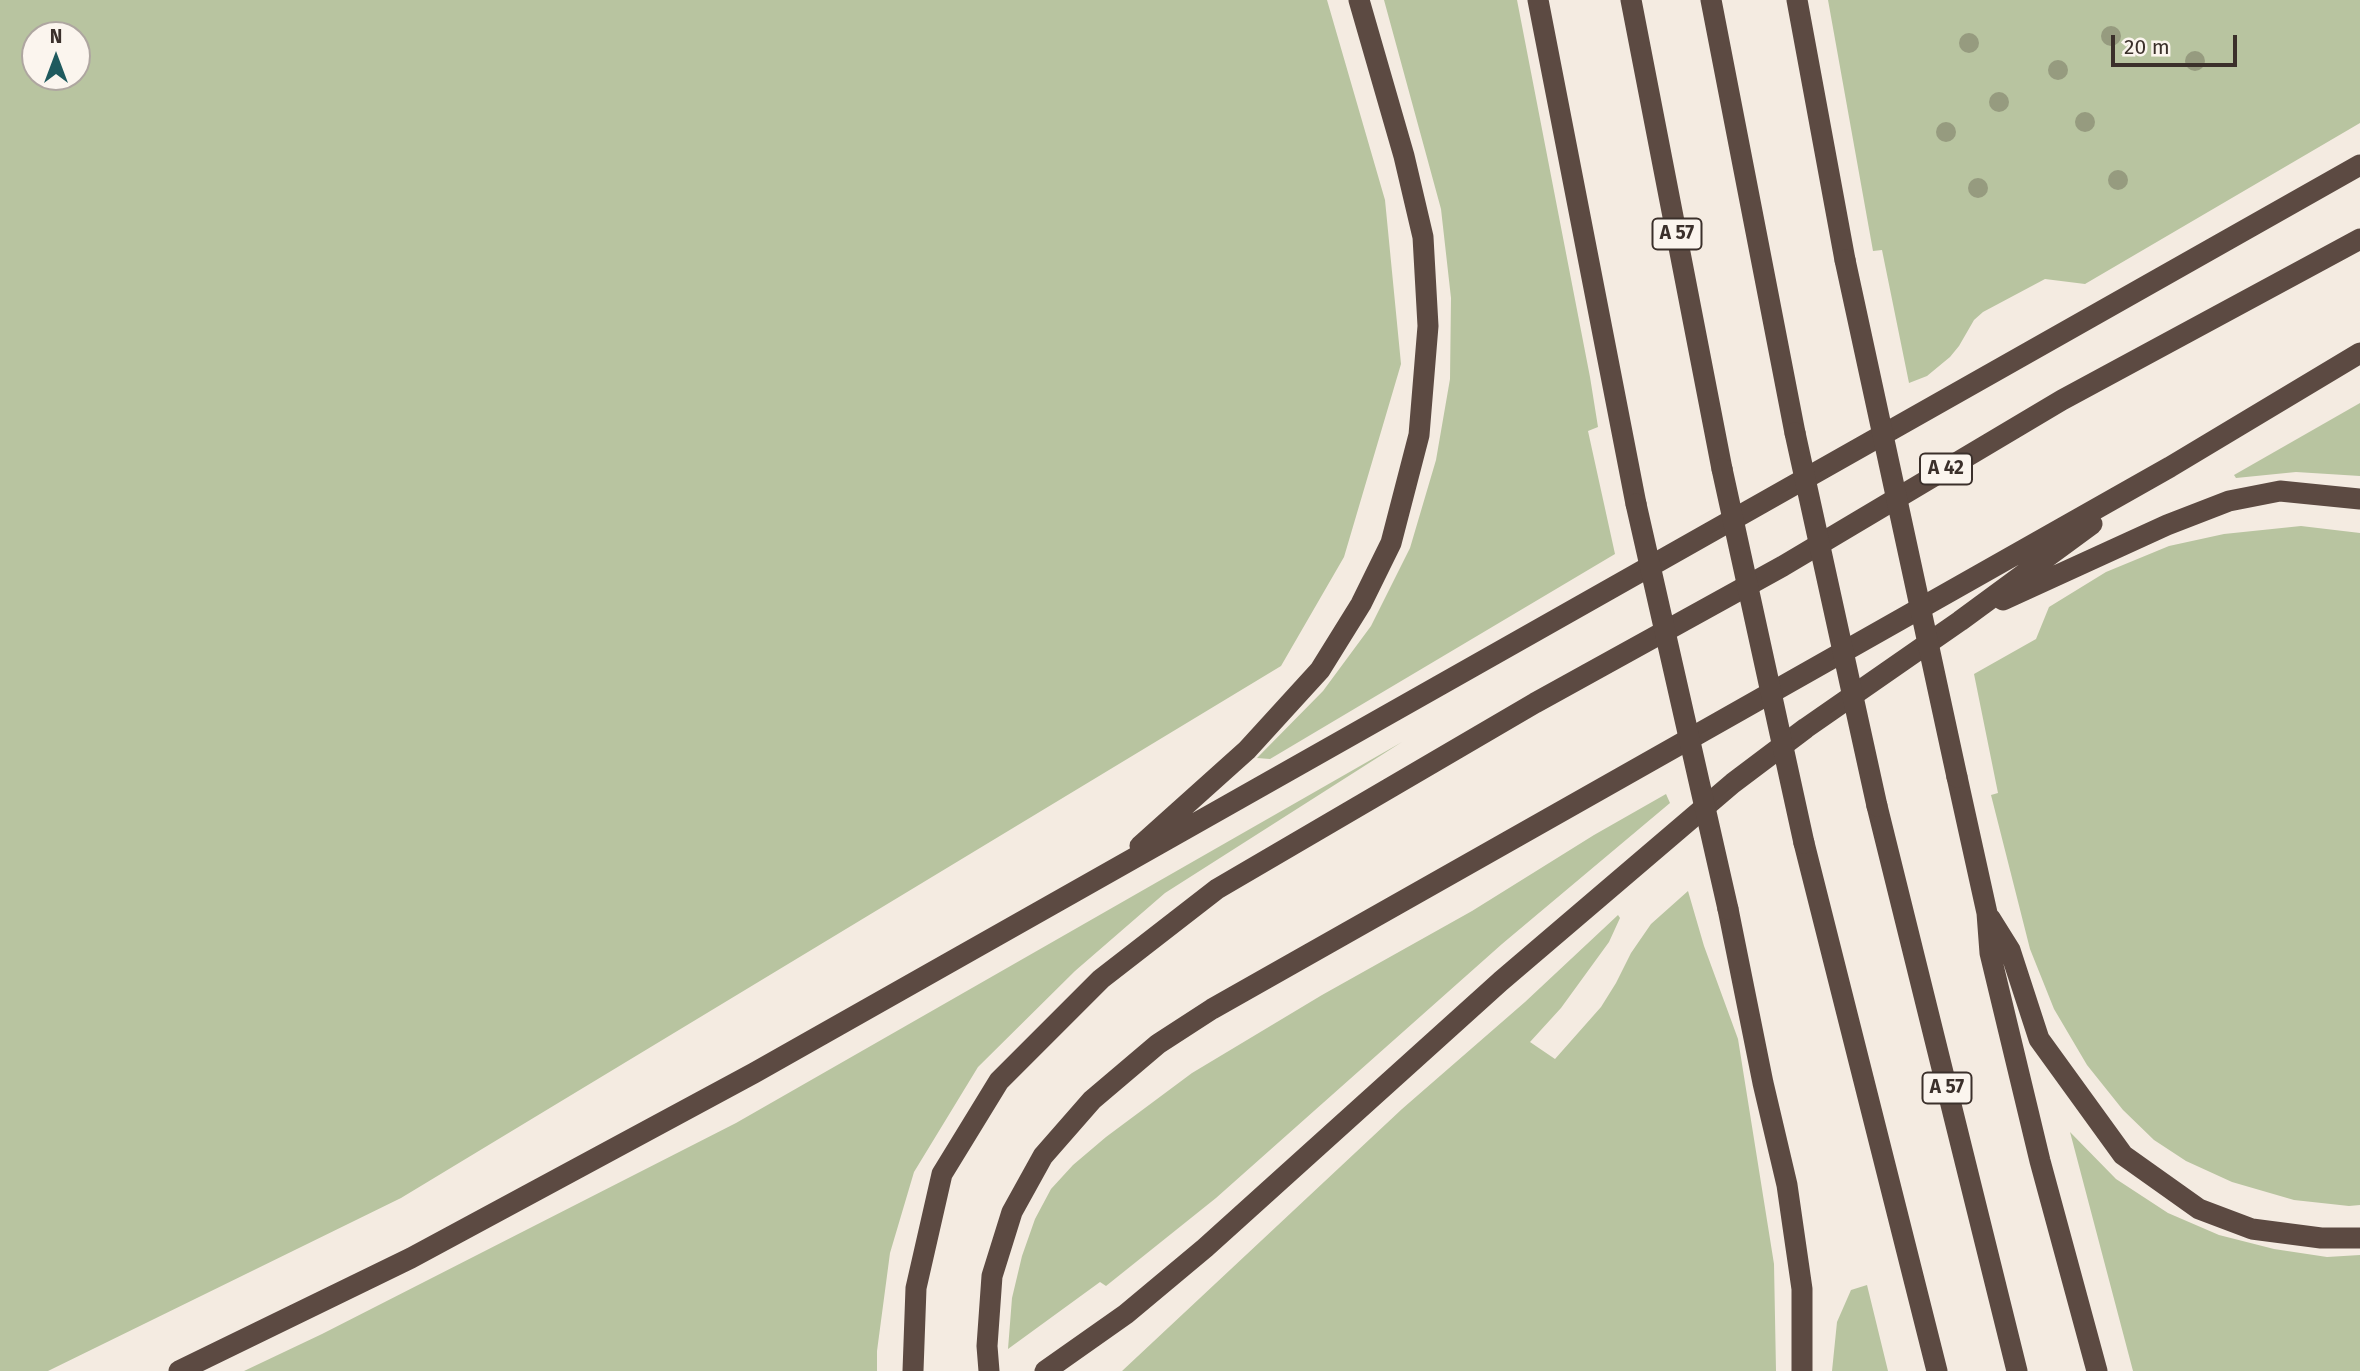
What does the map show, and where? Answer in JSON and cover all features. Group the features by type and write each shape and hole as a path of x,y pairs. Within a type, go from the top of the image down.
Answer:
{"highway":[{"path":"1109,874 1247,750 1320,670 1361,604 1391,543 1419,435 1428,326 1424,249 1404,156 1359,0"},
{"path":"1538,0 1636,504 1728,909 1763,1083 1787,1185 1802,1289 1802,1371"},
{"name":"A 57","path":"1631,0 1722,469 1804,843 1937,1371"},
{"name":"A 57","path":"1711,0 1795,433 1877,806 2017,1371"},
{"path":"1797,0 1845,260 1987,913 1990,953 2033,1135 2097,1371"},
{"path":"179,1371 411,1258 754,1073 2360,165"},
{"name":"A 42","path":"913,1371 916,1289 942,1174 999,1082 1101,979 1217,889 1535,703 1783,566 2062,400 2360,239"},
{"path":"989,1371 987,1346 992,1276 1012,1212 1043,1156 1091,1100 1158,1044 1212,1009 2170,467 2360,353"},
{"path":"1045,1371 1126,1314 1205,1248 1501,981 1733,783 2170,467"},
{"path":"1960,621 2167,525 2229,501 2280,491 2360,499"},
{"path":"1987,913 2010,950 2039,1040 2123,1155 2199,1209 2252,1229 2321,1238 2360,1238"}],"green space":[{"path":"0,0 1327,0 1385,200 1401,364 1344,557 1281,666 401,1198 48,1371 0,1371"},
{"path":"1384,0 1517,0 1590,377 1598,427 1588,431 1615,554 1270,759 1257,758 1323,691 1371,626 1410,548 1436,460 1450,379 1451,298 1441,209"},
{"path":"1828,0 2360,0 2360,123 2085,284 2045,279 1983,312 1974,320 1950,357 1927,376 1909,383 1882,250 1873,251"},
{"path":"2360,403 2360,476 2296,472 2236,478 2234,475"},
{"path":"2301,526 2360,533 2360,1205 2349,1206 2294,1200 2232,1182 2186,1161 2154,1140 2123,1110 2087,1065 2054,1009 2030,949 1991,795 1998,793 1974,674 2036,639 2049,607 2106,572 2169,546 2224,534"},
{"path":"1402,742 1165,893 1075,971 978,1067 914,1172 890,1253 877,1351 877,1371 244,1371 736,1123"},
{"path":"1666,794 1670,803 1502,944 1216,1198 1106,1286 1100,1282 1008,1349 1012,1298 1022,1256 1035,1219 1051,1189 1073,1165 1106,1137 1192,1073 1322,995 1472,911"},
{"path":"1688,891 1704,946 1738,1039 1774,1264 1776,1371 1122,1371 1402,1109 1525,1002 1618,915 1620,918 1609,942 1561,1008 1530,1042 1555,1059 1601,1007 1631,953 1651,924"},
{"path":"2070,1132 2116,1179 2168,1213 2219,1235 2274,1249 2327,1257 2360,1255 2360,1371 2133,1371"},
{"path":"1867,1285 1888,1371 1832,1371 1837,1322 1851,1290"}]}
